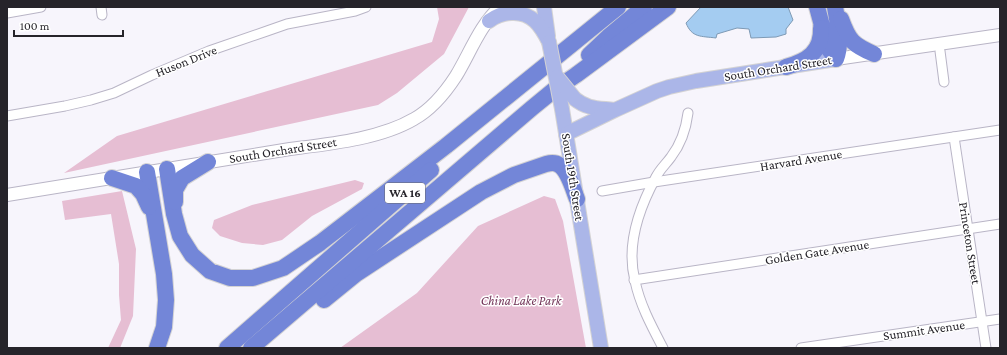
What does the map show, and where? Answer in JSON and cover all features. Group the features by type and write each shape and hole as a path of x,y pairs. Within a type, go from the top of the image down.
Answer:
{"highway":[{"name":"WA 16","path":"227,348 488,121 582,36 618,7"},
{"name":"WA 16","path":"252,348 532,108 608,37 644,7"},
{"path":"532,108 554,90 576,76 668,7"},
{"path":"836,7 844,28 852,41 862,49 874,54"},
{"path":"819,14 828,48 829,60 838,54 839,45 836,7"},
{"path":"786,67 805,60 814,51 820,39 819,14"},
{"path":"167,169 174,214 180,236 192,256 210,271 230,278 253,278 283,268 320,243 440,151 582,36"},
{"path":"174,214 175,190 182,178 208,162"},
{"path":"264,348 356,274 481,192 514,175 546,164 556,164 562,167 568,176 577,199"},
{"path":"147,172 164,274 166,300 164,327 157,348"},
{"path":"112,178 136,186 143,194 167,253 172,289 173,314 164,348"}],"main road":[{"name":"South Orchard Street","path":"7,194 355,139 383,132 408,123 424,113 441,97 458,74 488,21 500,7"},
{"name":"South 19th Street","path":"544,7 547,37 562,109 601,348"},
{"path":"488,21 498,15 508,13 519,12 527,14 535,20 547,37"},
{"name":"South Orchard Street","path":"566,134 657,91 682,84 829,60 1000,35"},
{"path":"829,60 831,68 911,56 946,49 951,43"},
{"path":"556,77 581,104 588,107 615,110"}],"street":[{"path":"7,13 41,7"},
{"name":"Huson Drive","path":"7,116 65,106 114,93 209,50 287,24 356,11 366,7"},
{"path":"940,50 944,82"},
{"path":"663,348 645,312 634,280 632,255 639,214 656,176 679,146 686,126 688,113"},
{"name":"Harvard Avenue","path":"602,191 1000,130"},
{"name":"Princeton Street","path":"954,137 986,348"},
{"name":"Golden Gate Avenue","path":"634,280 1000,224"},
{"name":"Summit Avenue","path":"800,348 1000,319"}],"green space":[{"path":"437,7 469,7 444,54 397,93 378,105 64,173 117,136 432,42 439,19"},
{"path":"355,180 364,183 362,189 312,216 282,240 263,245 242,243 220,236 212,228 214,220 252,205"},
{"path":"122,191 136,249 133,316 120,348 108,348 121,320 119,264 111,214 65,220 62,201"},
{"name":"China Lake Park","path":"544,196 555,199 563,221 586,348 340,348 417,293 478,226"}],"water":[{"path":"701,7 788,7 793,20 786,29 786,34 776,37 751,38 749,29 737,28 717,34 716,38 701,36 694,34 688,28 686,23"}]}
